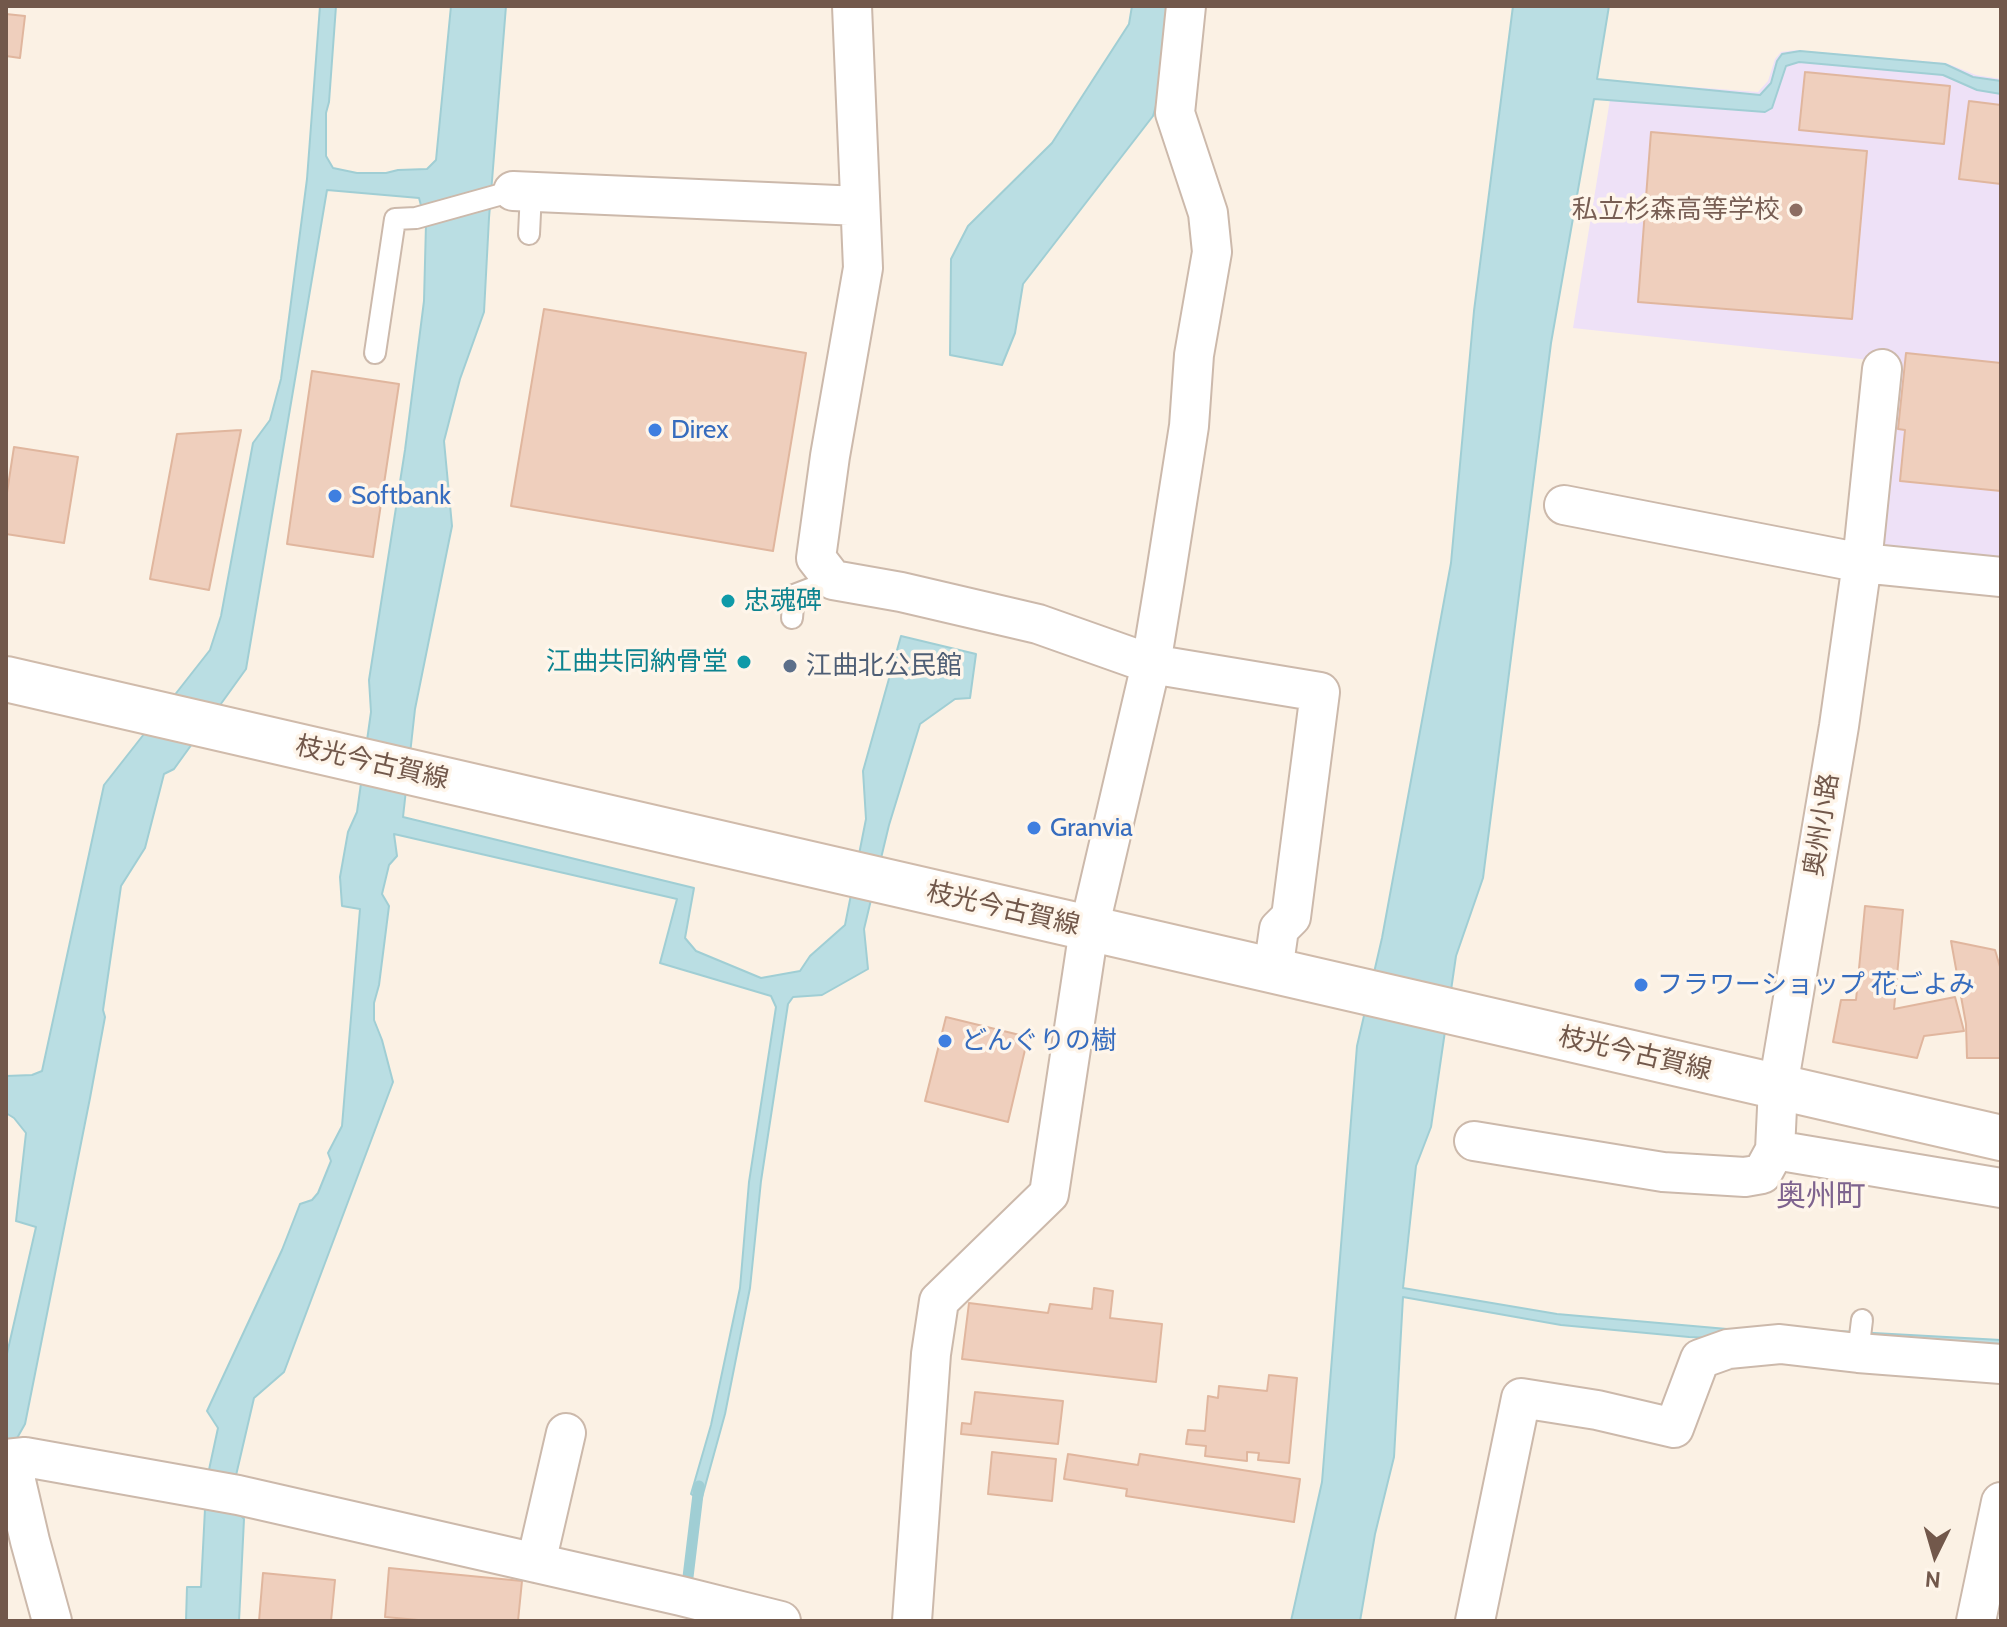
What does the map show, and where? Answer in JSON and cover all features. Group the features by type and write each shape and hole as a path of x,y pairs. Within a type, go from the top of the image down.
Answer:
{"main road":[{"name":"枝光今古賀線","path":"6,679 2001,1138"}],"street":[{"path":"852,6 863,268 830,456 816,558 833,580 901,592 1038,624 1151,664 1320,692 1291,917 1279,929 1273,971"},
{"path":"912,1621 931,1354 939,1301 1049,1194 1089,929 1151,664 1189,426 1194,355 1212,252 1208,213 1175,113 1186,6"},
{"path":"522,191 860,206"},
{"name":"奥州小路","path":"1775,1150 1778,1087 1839,726 1862,563 1882,369"},
{"path":"1564,505 1862,563 2001,577"},
{"path":"1474,1141 1663,1172 1745,1177 1762,1174 1775,1150 2001,1188"},
{"path":"1475,1621 1521,1398 1597,1410 1674,1428 1700,1359 1728,1349 1860,1336 2001,1364"},
{"path":"536,1563 566,1433"},
{"path":"52,1621 30,1541 13,1468 14,1459 222,1493 781,1621"},
{"path":"1976,1621 2001,1502"}],"lane":[{"path":"375,353 395,219 416,218 522,191 529,234"},
{"path":"792,618 794,595 833,580"}],"shaded area":[{"name":"私立杉森高等学校","path":"1796,50 1946,63 1976,75 2001,79 2001,566 1850,551 1870,360 1573,328 1613,81 1758,92 1768,81 1775,59 1781,52"}],"water":[{"path":"320,6 336,6 326,113 326,156 333,168 357,173 386,173 427,169 436,160 451,6 506,6 484,312 460,379 444,441 452,526 415,709 403,817 694,888 685,938 696,951 761,978 800,971 810,956 845,925 866,819 863,771 901,636 976,654 970,698 955,699 920,724 889,825 864,929 868,969 822,995 793,997 788,1004 761,1181 750,1288 725,1414 701,1501 691,1494 711,1425 740,1288 749,1182 776,1007 771,996 660,963 677,899 394,834 397,856 389,865 382,894 389,906 374,1003 374,1020 393,1082 284,1372 254,1398 234,1484 239,1513 244,1519 239,1621 186,1621 187,1587 201,1587 205,1509 210,1503 207,1479 218,1428 207,1411 282,1250 300,1204 312,1200 318,1193 331,1161 328,1153 342,1126 360,909 342,906 340,877 348,832 357,812 371,712 369,680 405,450 424,301 426,224 419,198 327,190 246,669 174,769 164,774 145,848 121,886 103,1010 105,1017 90,1098 25,1424 12,1447 6,1446 6,1358 36,1227 16,1221 26,1133 6,1113 6,1076 32,1075 42,1071 104,785 210,650 221,616 253,443 270,420 281,379 307,179"},
{"path":"1132,6 1169,6 1159,96 1153,116 1023,284 1015,333 1002,365 950,355 951,259 968,226 1052,143 1129,24"},
{"path":"1513,6 1609,6 1597,79 1760,95 1771,83 1782,54 1800,51 1945,64 1973,77 2001,81 2001,94 1977,90 1943,75 1799,62 1786,66 1772,108 1765,112 1594,99 1551,343 1483,878 1456,956 1431,1127 1416,1166 1403,1288 1557,1314 1727,1329 1819,1330 2001,1340 2001,1351 1689,1337 1561,1325 1403,1297 1394,1457 1375,1534 1360,1621 1291,1621 1322,1482 1357,1046 1382,938 1451,563 1474,311"}],"building":[{"path":"6,14 25,16 20,58 6,56"},
{"path":"1805,72 1950,86 1944,144 1799,130"},
{"path":"1969,101 2001,105 2001,184 1959,179"},
{"path":"1651,132 1867,151 1852,319 1638,302"},
{"path":"544,309 806,353 773,551 511,506"},
{"path":"1906,353 2001,363 2001,491 1900,481 1905,430 1898,429"},
{"path":"312,371 399,384 373,557 287,544"},
{"path":"241,430 209,590 150,579 177,434"},
{"path":"14,447 78,457 64,543 6,534 6,499"},
{"path":"1865,906 1903,910 1894,1009 1955,997 1964,1031 1924,1036 1917,1058 1833,1042 1841,1000 1856,1000"},
{"path":"1951,941 1995,950 2001,970 2001,1058 1967,1058 1966,1024"},
{"path":"946,1017 1028,1037 1008,1122 925,1101"},
{"path":"1094,1288 1113,1291 1110,1318 1162,1324 1156,1382 962,1359 969,1303 1048,1313 1050,1304 1092,1309"},
{"path":"1269,1375 1297,1378 1289,1463 1258,1460 1259,1453 1247,1452 1247,1461 1205,1456 1206,1446 1186,1444 1188,1430 1205,1431 1208,1396 1218,1398 1219,1386 1267,1391"},
{"path":"975,1392 1063,1401 1058,1444 961,1434 962,1423 971,1424"},
{"path":"992,1452 1056,1459 1052,1501 988,1494"},
{"path":"1068,1454 1138,1465 1140,1454 1300,1479 1294,1522 1126,1496 1127,1489 1064,1479"},
{"path":"389,1568 522,1581 518,1621 429,1621 385,1617"},
{"path":"263,1573 335,1580 331,1621 259,1621"}],"waterway":[{"path":"688,1577 699,1486"}],"place":[{"name":"私立杉森高等学校","path":"1796,210"},
{"name":"Direx","path":"655,430"},
{"name":"Softbank","path":"335,496"},
{"name":"忠魂碑","path":"728,601"},
{"name":"江曲共同納骨堂","path":"744,662"},
{"name":"江曲北公民館","path":"790,666"},
{"name":"Granvia","path":"1034,828"},
{"name":"フラワーショップ 花ごよみ","path":"1641,985"},
{"name":"どんぐりの樹","path":"945,1041"}],"district":[{"name":"奥州町","path":"1821,1197"}]}
